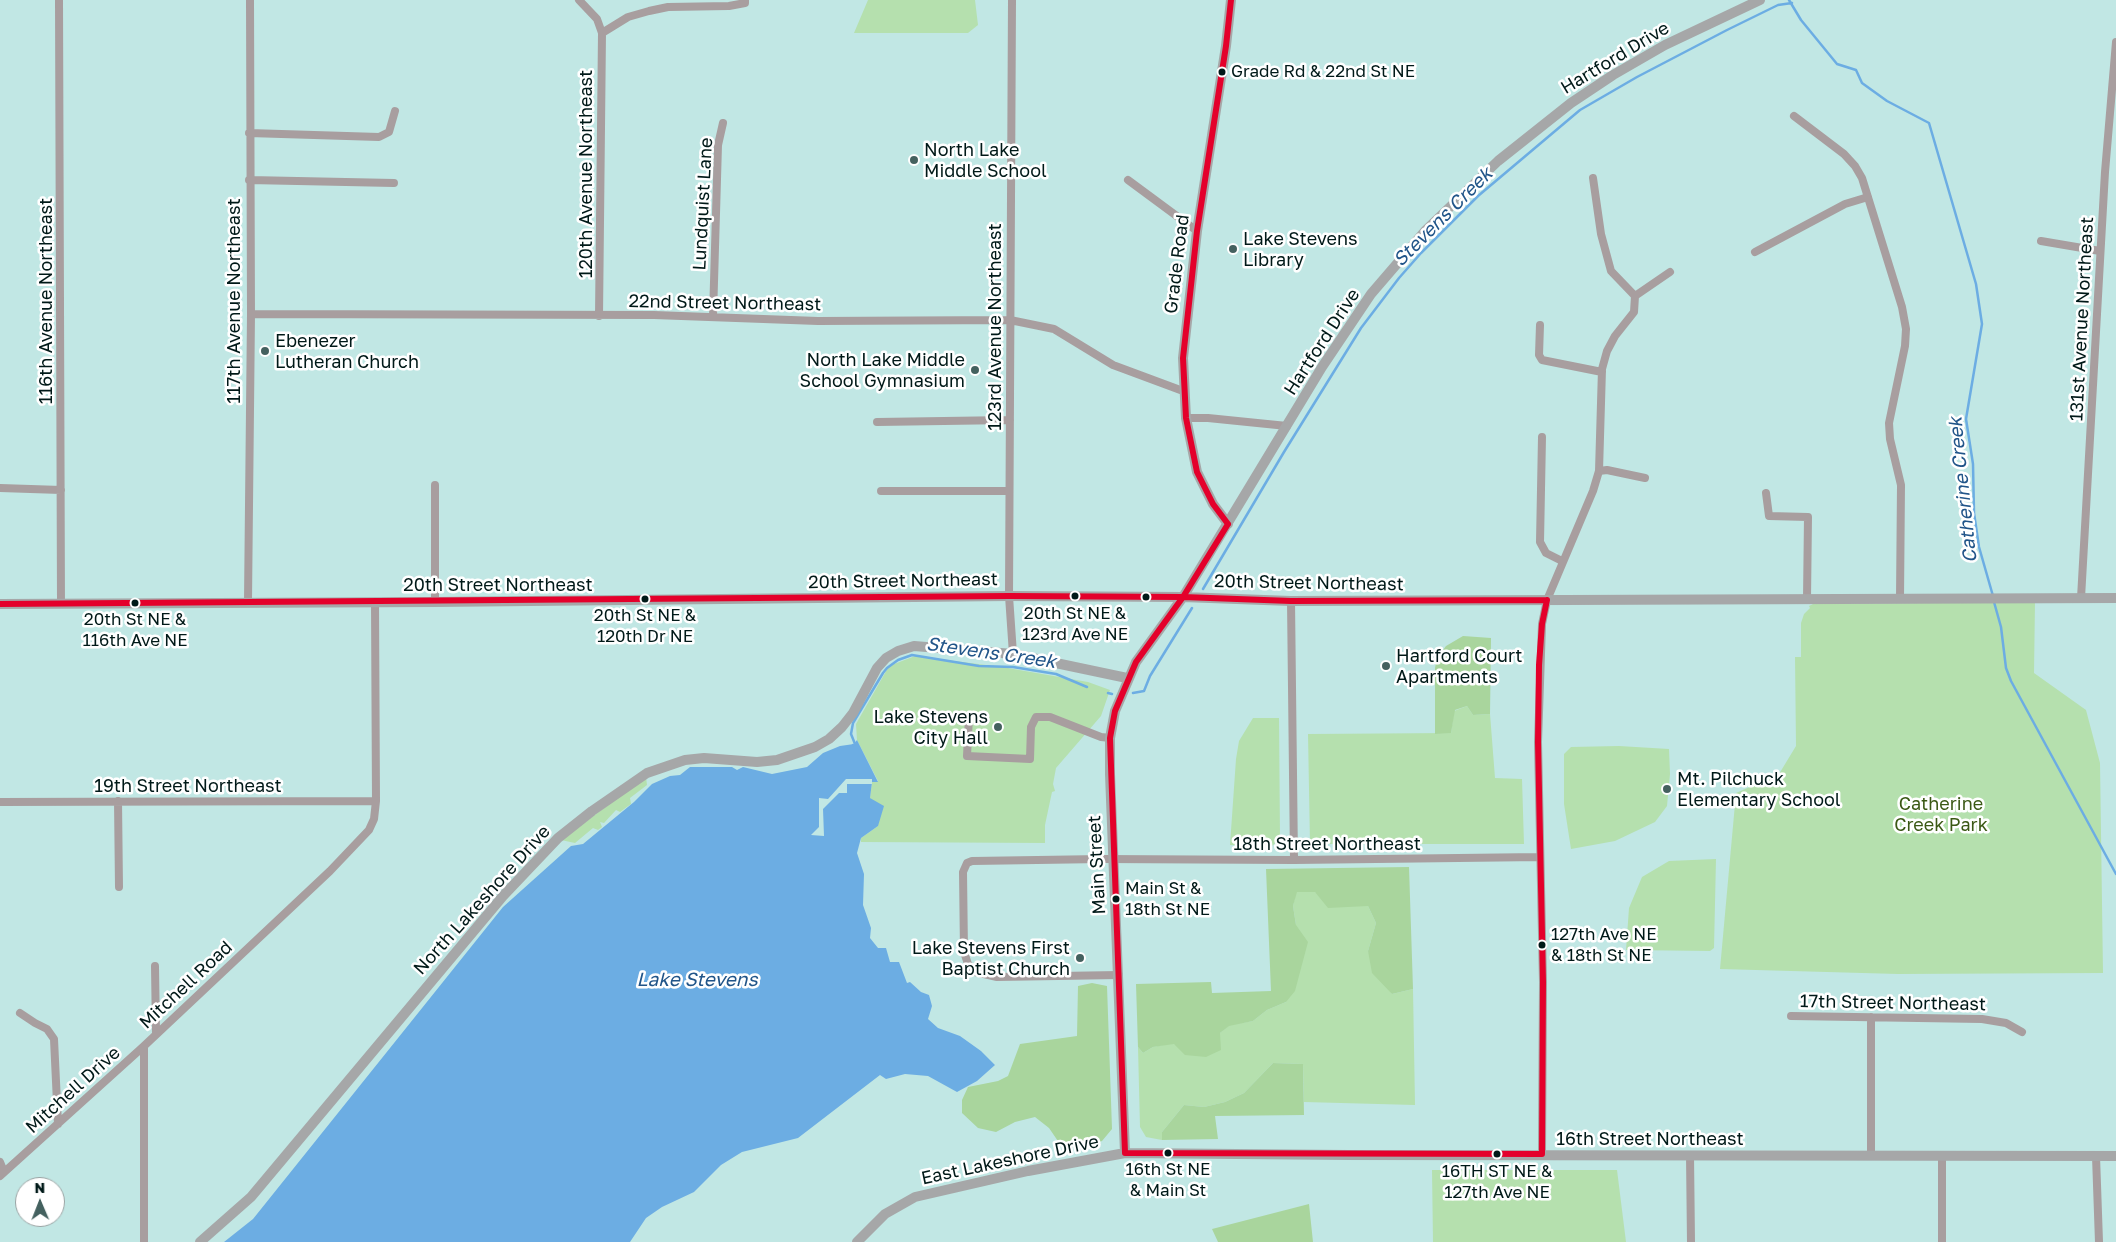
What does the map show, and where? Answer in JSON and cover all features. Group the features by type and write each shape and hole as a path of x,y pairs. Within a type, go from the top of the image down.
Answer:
{"street":[{"name":"116th Avenue Northeast","path":"59,0 61,603"},
{"name":"117th Avenue Northeast","path":"248,601 250,0"},
{"path":"579,0 597,19 602,33 628,17 658,9 712,5 729,6 745,1"},
{"name":"123rd Avenue Northeast","path":"1012,0 1009,596 1013,654"},
{"name":"Grade Road","path":"1228,524 1210,500 1197,472 1186,418 1183,391 1185,333 1197,231 1226,46 1231,0"},
{"name":"Hartford Drive","path":"1187,597 1228,524 1322,367 1377,287 1426,230 1498,161 1544,123 1613,75 1674,40 1760,0"},
{"name":"120th Avenue Northeast","path":"599,316 602,33"},
{"name":"131st Avenue Northeast","path":"2080,598 2095,369 2100,251 2116,42"},
{"path":"249,133 379,137 389,132 395,111"},
{"path":"1794,116 1844,154 1856,166 1862,178 1902,307 1906,329 1905,346 1889,423 1890,439 1901,485 1900,598"},
{"name":"Lundquist Lane","path":"713,316 718,145 723,123"},
{"path":"1542,1154 1543,982 1539,665 1542,624 1547,600 1593,491 1598,471 1602,372 1607,351 1615,336 1634,312 1635,296 1611,271 1600,234 1593,178"},
{"path":"249,180 394,183"},
{"path":"1128,180 1197,231"},
{"path":"1755,252 1845,204 1868,197"},
{"path":"2041,241 2100,251"},
{"path":"1635,296 1670,272"},
{"name":"22nd Street Northeast","path":"250,314 713,316 818,321 1010,320 1054,329 1113,365 1183,391"},
{"path":"1540,325 1539,355 1542,360 1602,372"},
{"path":"1186,418 1208,418 1287,426"},
{"path":"876,422 1010,420"},
{"path":"1542,437 1540,542 1546,553 1562,561"},
{"path":"1598,471 1607,470 1645,478"},
{"path":"436,484 436,602"},
{"path":"0,488 61,490"},
{"path":"881,491 1009,491"},
{"path":"1766,493 1769,516 1808,518 1807,599"},
{"name":"20th Street Northeast","path":"0,604 1009,596 1187,597 1291,601 1978,597 2116,598"},
{"name":"Main Street","path":"1125,1153 1110,738 1115,711 1127,678 1136,662 1187,597"},
{"path":"1291,601 1294,860"},
{"name":"Mitchell Road","path":"144,1242 144,1046 330,871 368,830 374,819 376,801 375,602"},
{"name":"North Lakeshore Drive","path":"200,1242 257,1190 440,968 503,896 558,838 632,782 664,766 704,758 757,762 777,760 815,747 829,739 842,727 853,713 877,668 886,658 898,651 914,646 1013,654 1127,678"},
{"path":"969,716 967,756 1030,759 1031,727 1036,717 1050,717 1110,738"},
{"path":"118,801 119,887"},
{"name":"19th Street Northeast","path":"0,802 376,801"},
{"name":"18th Street Northeast","path":"1119,975 997,977 975,972 968,964 964,952 963,872 966,863 975,861 1540,857"},
{"path":"155,966 156,1034"},
{"path":"20,1013 35,1024 48,1029 54,1039 58,1124"},
{"name":"17th Street Northeast","path":"1790,1016 1982,1019 2006,1023 2022,1032"},
{"path":"1871,1017 1871,1156"},
{"name":"Mitchell Drive","path":"2,1174 144,1046"},
{"name":"16th Street Northeast","path":"1125,1153 2116,1156"},
{"name":"East Lakeshore Drive","path":"857,1242 886,1214 916,1197 1003,1176 1125,1153"},
{"path":"1690,1155 1691,1242"},
{"path":"1942,1156 1942,1242"},
{"path":"2096,1156 2099,1242"},
{"path":"0,1162 2,1174"}],"green space":[{"path":"868,0 975,0 978,25 968,33 854,33"},
{"name":"Catherine Creek Park","path":"2035,602 2034,673 2086,710 2100,763 2103,973 1898,974 1720,969 1736,793 1779,774 1796,746 1795,657 1801,657 1801,623 1804,614 1810,608 1809,606 1813,604"},
{"path":"1463,636 1491,638 1490,714 1473,715 1467,706 1455,710 1451,733 1435,734 1435,668 1437,658 1446,646"},
{"path":"915,656 1002,667 1088,682 1110,690 1101,716 1056,768 1053,784 1055,791 1052,792 1045,825 1045,843 861,842 861,838 878,826 870,798 872,782 878,781 857,740 856,724 889,666"},
{"path":"1467,706 1473,715 1490,714 1495,778 1522,779 1524,844 1310,844 1308,734 1451,733 1454,711"},
{"path":"1253,718 1279,718 1280,839 1272,846 1230,845 1239,741"},
{"path":"1619,746 1669,749 1670,774 1667,806 1655,822 1615,841 1571,849 1564,804 1564,754 1571,747"},
{"path":"646,777 647,785 630,798 631,804 620,812 616,810 604,823 600,822 602,827 598,830 593,828 575,843 561,840"},
{"path":"1716,859 1714,948 1710,951 1626,950 1629,908 1642,877 1669,861"},
{"path":"1409,867 1413,989 1392,994 1372,973 1368,951 1376,923 1368,906 1328,908 1315,892 1297,892 1293,906 1296,925 1308,942 1295,991 1286,1002 1267,1010 1253,1021 1229,1026 1220,1033 1221,1050 1206,1057 1185,1055 1174,1044 1153,1047 1143,1053 1138,1047 1136,984 1211,982 1212,993 1271,991 1266,869"},
{"path":"1296,892 1315,892 1350,905 1368,906 1376,923 1368,951 1392,994 1413,989 1415,1105 1304,1102 1303,1064 1273,1063 1244,1093 1225,1102 1204,1107 1184,1105 1162,1132 1162,1140 1146,1137 1140,1127 1138,1047 1143,1053 1153,1047 1220,1033 1229,1025 1253,1021 1267,1010 1286,1002 1296,925 1293,906"},
{"path":"1092,983 1107,986 1112,1129 1102,1141 1088,1146 1062,1147 1049,1128 1035,1117 1015,1122 996,1132 978,1128 962,1113 962,1100 968,1087 998,1081 1008,1076 1020,1044 1077,1036 1078,986"},
{"path":"1273,1063 1303,1064 1304,1115 1215,1116 1218,1139 1162,1140 1162,1132 1184,1105 1204,1107 1225,1102 1244,1093"},
{"path":"1432,1170 1617,1170 1626,1242 1433,1242"},
{"path":"1309,1204 1313,1242 1218,1242 1212,1229"}],"water":[{"name":"Lake Stevens","path":"857,740 878,782 872,782 870,798 884,806 878,826 861,838 857,853 864,874 863,905 871,928 870,938 878,948 886,948 890,962 899,962 907,983 910,982 921,992 929,995 932,1006 928,1019 938,1028 960,1036 981,1051 995,1065 977,1081 957,1092 928,1076 905,1074 886,1079 880,1075 798,1138 742,1152 721,1165 694,1192 662,1207 646,1218 630,1242 224,1242 253,1219 503,907 571,846 583,844 634,802 652,784 670,776 680,775 690,767 732,767 737,770 743,767 772,774 807,767 823,753 840,746 854,744"}],"pier":[{"path":"846,779 872,779 872,784 847,784 847,793 839,793 823,809 824,836 811,835 819,827 819,798 828,799"}],"waterway":[{"name":"Catherine Creek","path":"1789,0 1801,20 1837,64 1856,70 1862,83 1887,101 1929,123 1976,284 1982,324 1966,419 1973,464 1974,513 1979,547 1993,596"},
{"name":"Stevens Creek","path":"1203,589 1284,452 1361,328 1399,278 1421,253 1478,196 1580,110 1637,77 1727,30 1778,5 1792,3"},
{"name":"Catherine Creek","path":"1994,602 2001,627 2006,668 2011,681 2116,874"},
{"name":"Stevens Creek","path":"1133,693 1144,691 1150,676 1192,608"},
{"name":"Stevens Creek","path":"853,745 855,744 851,734 853,723 883,673 898,660 912,655 979,666 1013,667 1056,674 1087,687"},
{"name":"Stevens Creek","path":"1108,693 1112,694"}],"transit line":[{"path":"1228,524 1213,504 1197,472 1186,418 1183,358 1197,231 1226,46 1231,0"},
{"path":"1125,1153 1110,738 1115,711 1136,662 1183,597 1228,524"},
{"path":"0,604 1009,596 1183,597 1291,601 1547,600"},
{"path":"1542,1154 1543,982 1538,742 1539,665 1542,624 1547,600"},
{"path":"1125,1153 1542,1154"}],"place":[{"name":"Grade Rd & 22nd St NE","path":"1222,72"},
{"name":"North Lake Middle School","path":"914,160"},
{"name":"Lake Stevens Library","path":"1233,249"},
{"name":"Ebenezer Lutheran Church","path":"265,351"},
{"name":"North Lake Middle School Gymnasium","path":"975,370"},
{"name":"20th St NE & 123rd Ave NE","path":"1075,596"},
{"name":"20th St NE & 120th Dr NE","path":"645,599"},
{"name":"20th St NE & 116th Ave NE","path":"135,603"},
{"name":"Hartford Court Apartments","path":"1386,666"},
{"name":"Lake Stevens City Hall","path":"998,727"},
{"name":"Mt. Pilchuck Elementary School","path":"1667,789"},
{"name":"Main St & 18th St NE","path":"1116,899"},
{"name":"127th Ave NE & 18th St NE","path":"1542,945"},
{"name":"Lake Stevens First Baptist Church","path":"1080,958"},
{"name":"16th St NE & Main St","path":"1168,1153"},
{"name":"16TH ST NE & 127th Ave NE","path":"1497,1154"}]}
